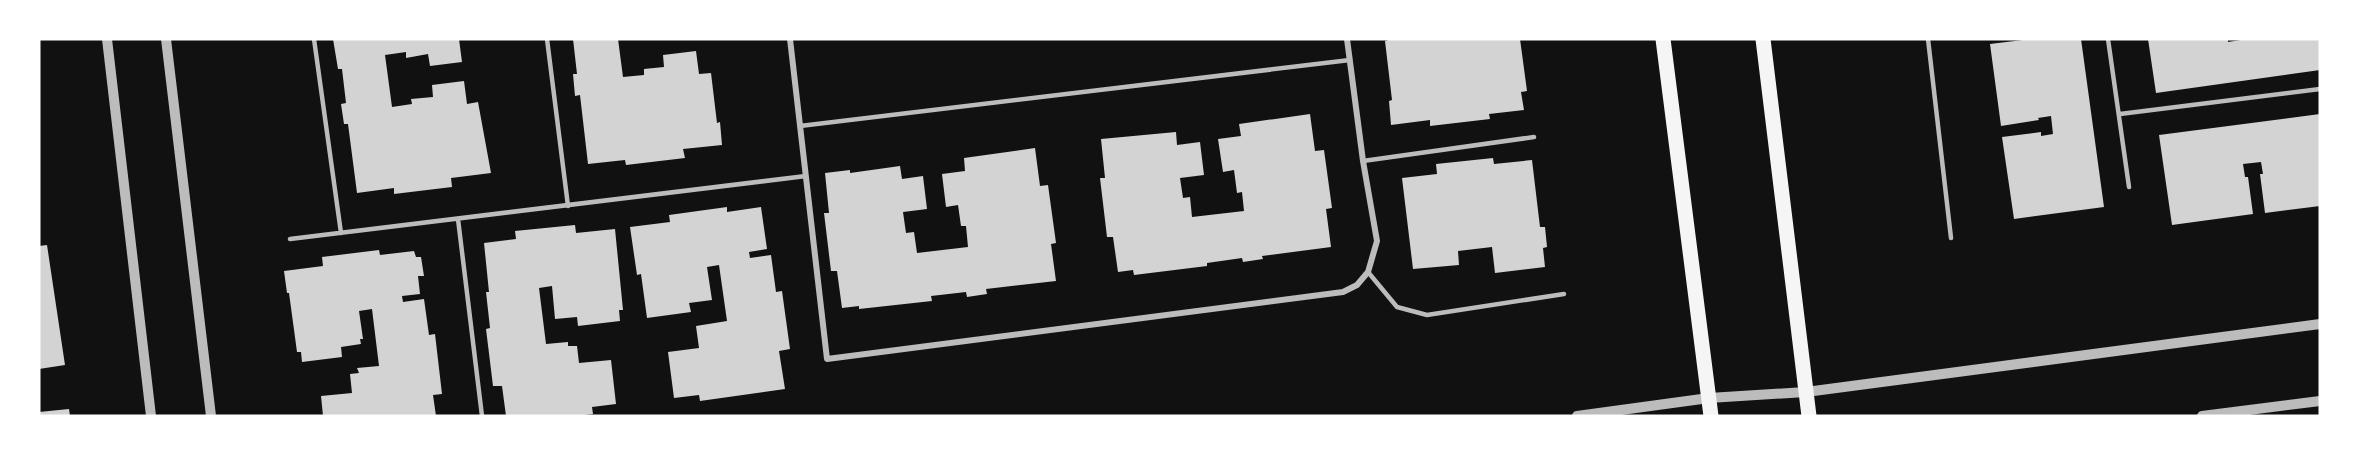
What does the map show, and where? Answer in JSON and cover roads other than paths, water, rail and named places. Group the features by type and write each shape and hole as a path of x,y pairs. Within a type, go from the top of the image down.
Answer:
{"main road":[{"path":"1663,39 1711,416"},
{"path":"1763,39 1809,416"}],"street":[{"path":"107,39 151,416"},
{"path":"166,39 211,416"},
{"path":"790,39 827,359 1343,292 1357,285 1368,272 1377,241 1363,161 1347,39"},
{"path":"1577,416 1709,398 1806,392 2320,324"},
{"path":"2202,416 2320,401"}],"lane":[{"path":"314,39 341,233"},
{"path":"547,39 568,206"},
{"path":"1928,39 1951,238"},
{"path":"2108,39 2129,187"},
{"path":"800,126 1350,60"},
{"path":"2120,114 2320,89"},
{"path":"1363,161 1534,137"},
{"path":"290,239 806,176"},
{"path":"458,219 482,416"},
{"path":"1368,272 1397,307 1427,315 1564,294"}]}
